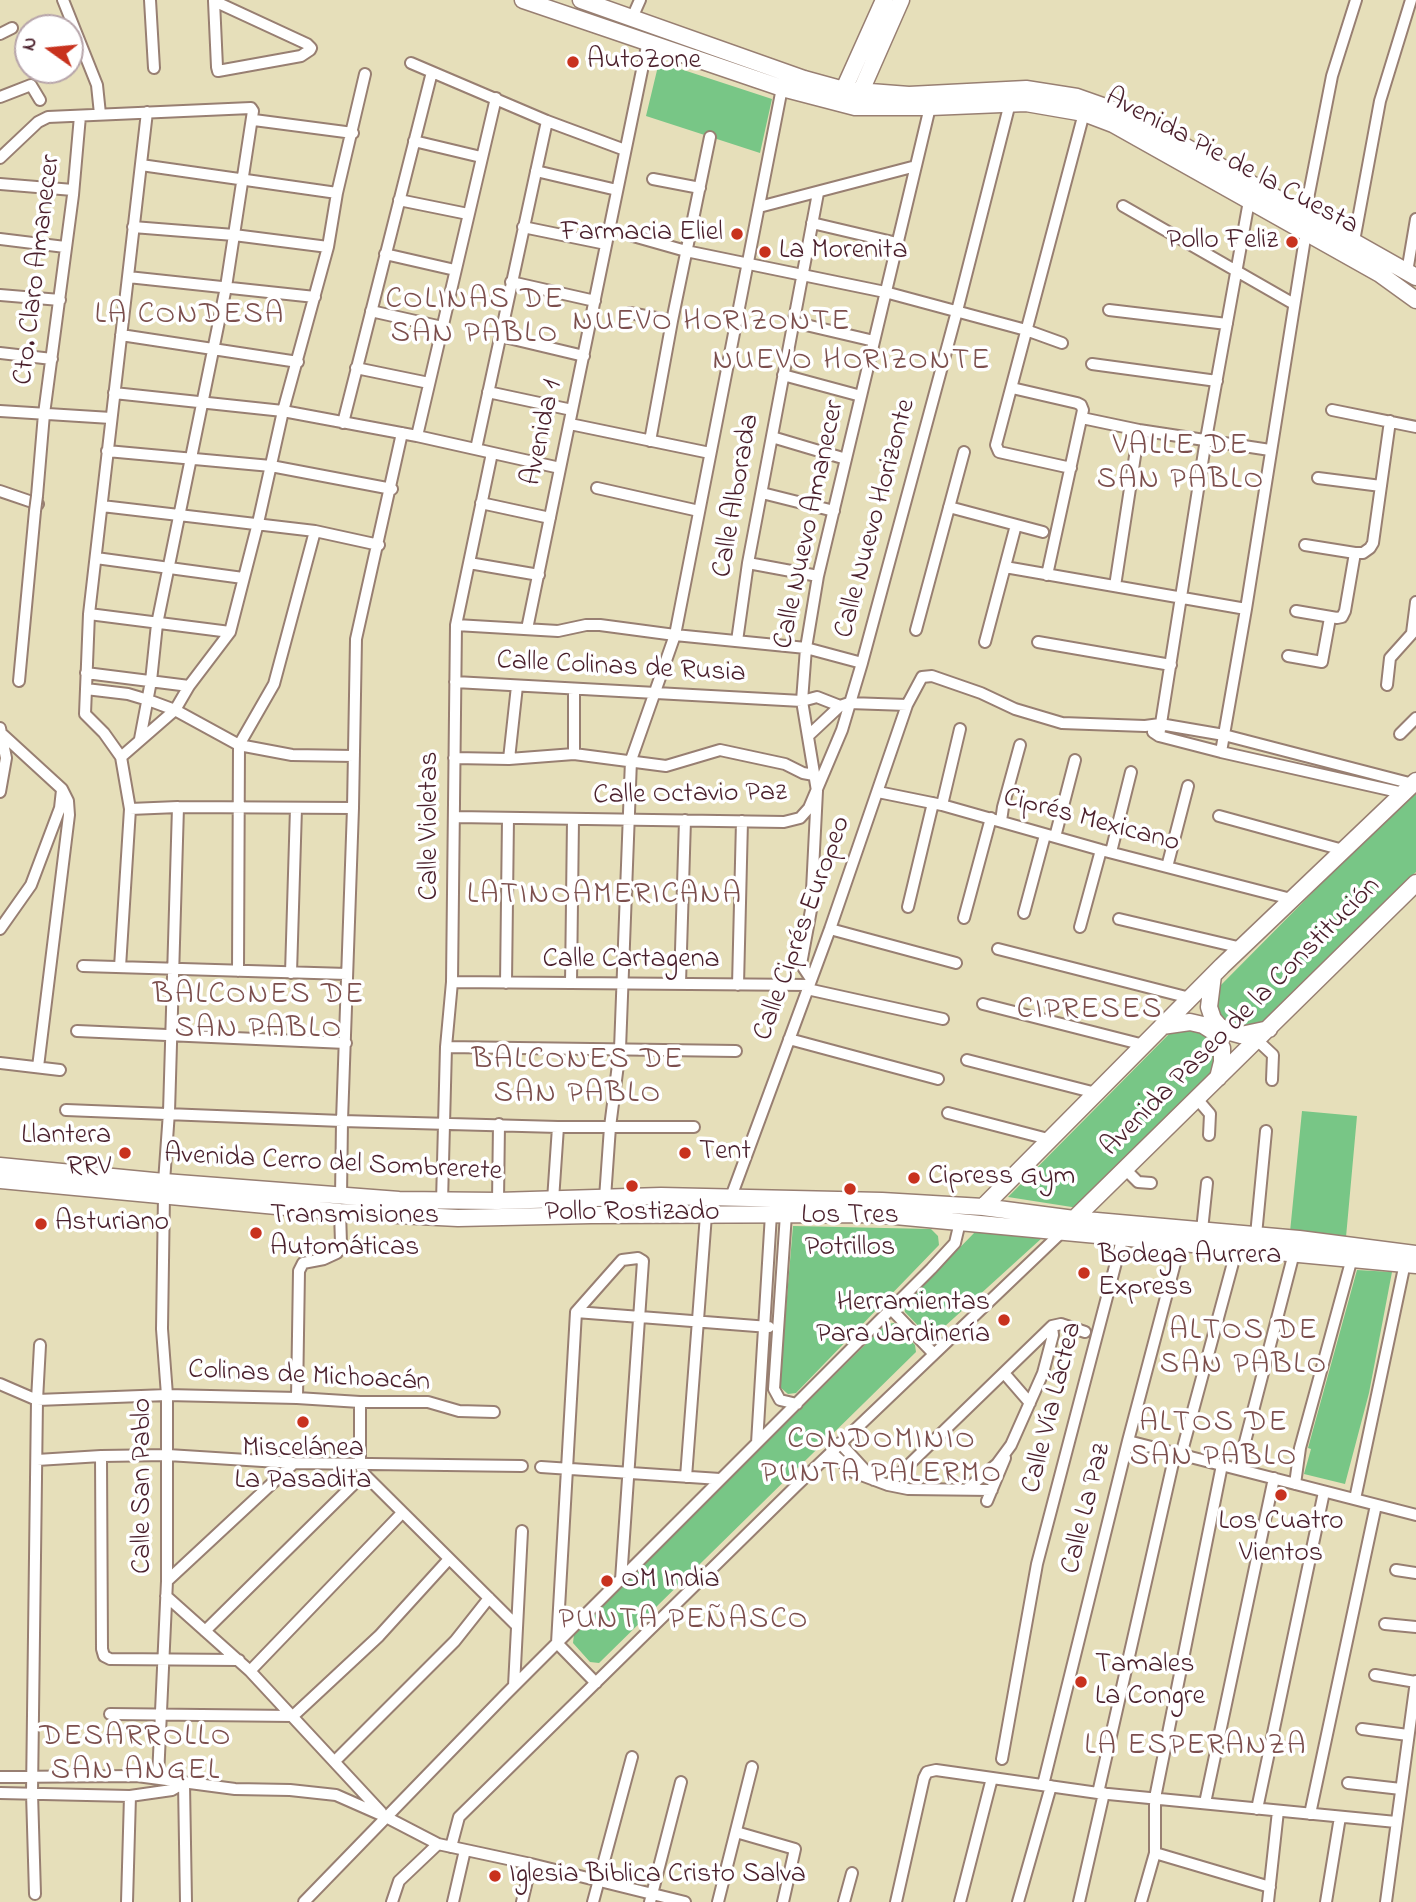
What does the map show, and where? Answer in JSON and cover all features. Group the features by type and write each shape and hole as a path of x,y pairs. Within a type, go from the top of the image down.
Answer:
{"main road":[{"name":"Avenida Pie de la Cuesta","path":"523,0 782,88 930,107 1010,103 1049,105 1084,113 1113,124 1306,232 1380,274 1416,300"},
{"name":"Avenida Pie de la Cuesta","path":"581,0 804,79 849,98 1026,89 1077,97 1131,116 1412,274"},
{"path":"849,98 869,51 884,0"},
{"path":"804,79 826,79 869,51 901,0"},
{"path":"869,51 878,82 884,87 909,94"},
{"name":"Avenida Paseo de la Constitución","path":"983,1207 1189,998 1411,786"},
{"name":"Avenida Paseo de la Constitución","path":"1074,1219 1416,883"},
{"path":"1213,975 1209,1007 1213,1019 1230,1032 1241,1035 1263,1034"},
{"path":"1163,1026 1191,1022 1214,1032 1223,1055 1217,1080"},
{"name":"Avenida Cerro del Sombrerete","path":"0,1166 164,1189"},
{"name":"Avenida Cerro del Sombrerete","path":"0,1180 164,1189 458,1218 874,1214 1062,1231 1202,1230 1256,1235 1412,1260"},
{"name":"Avenida Cerro del Sombrerete","path":"340,1205 605,1198 882,1200 983,1207 1074,1219 1180,1244 1352,1258 1412,1260"},
{"path":"526,1201 526,1217"}],"street":[{"path":"63,0 97,85 100,114"},
{"path":"150,0 154,68"},
{"path":"214,0 307,44 310,50 301,56 218,71 214,0"},
{"path":"632,18 640,0"},
{"path":"1305,214 1332,76 1356,0"},
{"path":"1354,241 1380,101 1411,0"},
{"path":"0,33 12,28"},
{"name":"Avenida 1","path":"527,629 648,41"},
{"path":"411,64 547,121 625,150"},
{"path":"344,423 432,72"},
{"path":"121,757 175,710 230,632 283,411 328,247 337,193 365,74"},
{"path":"0,97 31,85 40,100"},
{"path":"605,1198 610,1127 620,1049 631,762 675,635 782,88"},
{"path":"417,436 496,98"},
{"name":"Calle Nuevo Horizonte","path":"844,704 862,663 1010,103"},
{"name":"Calle Nuevo Amanecer","path":"817,791 802,701 806,648 818,576 930,107"},
{"path":"0,158 43,118 251,108 253,111 254,120 226,287 157,624 151,681 140,739"},
{"path":"120,967 130,808 121,757 104,733 85,714 86,673 89,614 147,113"},
{"path":"1071,468 997,449 1084,113"},
{"name":"Cto. Claro Amanecer","path":"19,681 44,414 60,300 80,116"},
{"path":"254,120 353,133"},
{"path":"476,449 547,121"},
{"path":"650,441 710,137"},
{"path":"414,141 481,157"},
{"path":"141,165 337,193"},
{"path":"759,207 916,166"},
{"path":"536,171 617,190"},
{"path":"653,179 700,188"},
{"path":"0,184 73,190"},
{"name":"Calle Alborada","path":"737,641 748,563 818,193"},
{"path":"399,200 468,214"},
{"path":"1158,736 1206,439 1250,201"},
{"path":"1123,206 1294,304"},
{"path":"1412,274 1416,219"},
{"path":"812,223 897,243"},
{"path":"133,227 234,235 328,247"},
{"path":"523,227 606,244"},
{"path":"1221,752 1306,232"},
{"path":"633,236 686,251 885,292 1026,330 1062,343"},
{"path":"0,239 65,247"},
{"path":"385,254 456,270"},
{"path":"128,277 315,297"},
{"path":"512,282 595,301"},
{"path":"0,295 60,300"},
{"path":"1109,310 1227,324"},
{"path":"371,311 442,327"},
{"path":"630,313 672,321"},
{"path":"793,322 874,341"},
{"path":"121,335 298,362"},
{"path":"500,336 584,356"},
{"path":"0,352 52,359"},
{"path":"1092,364 1217,381"},
{"path":"356,368 429,383"},
{"path":"783,375 861,396"},
{"path":"1012,388 1081,405 1083,410 1047,575"},
{"path":"488,392 572,410"},
{"path":"114,393 283,411 417,436 560,468"},
{"path":"1332,410 1416,426"},
{"path":"0,411 111,418"},
{"path":"1082,418 1270,450"},
{"path":"1305,545 1355,553 1368,551 1373,543 1390,421"},
{"path":"570,424 710,453"},
{"path":"1115,586 1139,429"},
{"path":"297,1398 299,1271 303,1263 337,1253 341,1243 356,639 402,433"},
{"path":"772,437 846,459"},
{"path":"107,451 271,466 391,489"},
{"path":"916,630 964,452"},
{"name":"Calle Violetas","path":"442,1202 446,1047 452,982 456,625 492,453"},
{"path":"1318,478 1381,486"},
{"path":"597,488 699,512"},
{"path":"0,491 36,504"},
{"path":"762,494 834,511"},
{"path":"481,503 550,518"},
{"path":"102,506 258,523 314,531 378,545"},
{"path":"949,507 1043,532"},
{"path":"985,642 1016,526"},
{"path":"237,971 239,745 274,684 314,531"},
{"path":"1296,611 1340,618 1344,614 1355,553"},
{"path":"96,558 243,578"},
{"path":"469,563 539,575"},
{"path":"748,563 818,576"},
{"path":"1006,567 1246,609"},
{"path":"1387,685 1390,658 1414,631 1416,602"},
{"path":"89,614 230,632"},
{"path":"1288,656 1322,662 1330,618"},
{"path":"456,625 558,631 600,625 806,648 862,663"},
{"path":"1038,642 1171,665"},
{"path":"86,673 190,686"},
{"name":"Calle Ciprés Europeo","path":"731,1197 830,929 906,705 922,677 932,676 1015,709 1062,723 1146,726"},
{"path":"128,694 131,678"},
{"name":"Calle Colinas de Rusia","path":"455,682 802,701 817,697 844,704 906,705"},
{"path":"509,759 517,686"},
{"path":"574,688 574,754"},
{"path":"86,689 128,694 148,700 175,710 239,745 292,755 354,757"},
{"path":"808,736 844,704"},
{"name":"Calle Octavio Paz","path":"455,817 784,822 800,818 809,808 842,730 844,704"},
{"path":"1400,734 1416,718"},
{"path":"1146,726 1160,724 1224,734 1411,786"},
{"path":"1146,726 1158,736 1221,752 1411,786"},
{"path":"908,907 960,729"},
{"path":"1,732 62,789 68,801 69,815 38,1067"},
{"path":"0,792 6,758 1,732"},
{"path":"964,918 996,820 1003,807 1020,745"},
{"path":"454,758 509,759 574,754 666,766 720,750 785,764 814,775"},
{"path":"1024,913 1075,760"},
{"path":"1080,927 1131,772"},
{"path":"1167,867 1188,786"},
{"path":"0,929 31,885 60,808 62,789"},
{"path":"809,984 801,964 811,910 817,791"},
{"name":"Ciprés Mexicano","path":"878,792 937,804 1291,899"},
{"name":"Calle San Pablo","path":"158,1777 167,1581 167,1395 162,1329 164,1189 169,1112 178,807"},
{"path":"130,808 353,808"},
{"path":"291,973 296,808"},
{"path":"1219,816 1343,850"},
{"path":"506,983 508,818"},
{"path":"570,983 573,820"},
{"path":"680,983 685,820"},
{"path":"738,985 742,821"},
{"path":"1119,919 1242,948"},
{"path":"830,929 956,963"},
{"path":"998,949 1189,998"},
{"path":"83,966 347,974"},
{"name":"Calle Cartagena","path":"452,982 809,984 943,1018"},
{"path":"983,1004 1144,1045"},
{"path":"77,1031 346,1043"},
{"path":"1263,1034 1273,1055 1272,1080"},
{"path":"789,1039 938,1079"},
{"path":"446,1047 736,1051"},
{"path":"967,1060 1096,1093"},
{"path":"0,1063 60,1070"},
{"path":"1198,1100 1210,1114 1209,1135"},
{"path":"66,1110 169,1112 342,1121 694,1128"},
{"path":"948,1113 1048,1139"},
{"path":"498,1202 499,1124"},
{"path":"554,1200 558,1127"},
{"path":"1256,1235 1266,1131"},
{"path":"1126,1170 1138,1182 1151,1183"},
{"path":"1202,1230 1207,1182"},
{"path":"757,1443 763,1327 779,1214"},
{"path":"779,1214 779,1328 774,1389 780,1400 797,1404"},
{"path":"686,1477 706,1215"},
{"path":"304,1902 514,1686 892,1310 955,1243 960,1222"},
{"name":"Calle Vía Láctea","path":"1002,1759 1037,1564 1125,1230"},
{"path":"451,1847 459,1817 840,1443 1062,1231"},
{"name":"Calle La Paz","path":"1018,1902 1128,1441 1180,1244"},
{"path":"1079,1902 1178,1455 1237,1248"},
{"path":"1238,1469 1294,1253"},
{"path":"596,1683 557,1643 576,1312 622,1260 638,1258 643,1261 621,1580"},
{"path":"1294,1484 1300,1448 1352,1258"},
{"path":"1355,1499 1412,1260"},
{"path":"892,1310 933,1353"},
{"path":"576,1312 779,1328"},
{"path":"888,1485 1052,1326 1060,1324 1085,1332"},
{"path":"831,1452 853,1472 876,1482 908,1489 967,1489 989,1495 1043,1373 1053,1335 1052,1326"},
{"path":"35,1894 32,1793 40,1345"},
{"path":"1004,1373 1030,1403"},
{"path":"0,1384 37,1400"},
{"name":"Colinas de Michoacán","path":"37,1400 167,1395 297,1398 428,1402 459,1411 495,1412"},
{"path":"360,1402 362,1469 402,1513 517,1626"},
{"path":"1128,1441 1416,1515"},
{"path":"840,1443 876,1482"},
{"path":"967,1489 997,1464 1011,1445"},
{"path":"37,1460 168,1455 362,1469 522,1466"},
{"path":"101,1456 104,1656 110,1659 239,1660"},
{"path":"167,1581 294,1463"},
{"path":"1141,1902 1156,1853 1155,1798 1222,1465"},
{"path":"541,1467 720,1479"},
{"path":"205,1631 362,1469"},
{"path":"1205,1803 1274,1478"},
{"path":"1257,1809 1324,1492"},
{"path":"1310,1814 1377,1506"},
{"path":"250,1671 402,1513"},
{"path":"514,1686 522,1531"},
{"path":"110,1714 293,1716 379,1636 449,1559"},
{"path":"1396,1570 1416,1573"},
{"path":"166,1597 239,1660 386,1817"},
{"path":"335,1761 455,1641 489,1598"},
{"path":"1385,1623 1416,1627"},
{"path":"1375,1675 1416,1681 1386,1902"},
{"path":"1362,1729 1408,1735"},
{"path":"593,1902 632,1757"},
{"path":"718,1902 752,1767"},
{"path":"896,1902 924,1778 927,1772 936,1770 1101,1793 1396,1822"},
{"path":"0,1777 158,1777 235,1789 290,1790 336,1795 438,1844 531,1864 651,1898 685,1902"},
{"path":"960,1902 992,1778"},
{"path":"651,1898 681,1782"},
{"path":"0,1793 130,1796 172,1790 184,1783"},
{"path":"184,1783 186,1902"},
{"path":"1348,1783 1401,1789"},
{"path":"127,1902 130,1796"},
{"path":"1268,1902 1278,1811"},
{"path":"1326,1902 1340,1818"},
{"path":"736,1832 794,1848 796,1851 782,1902"},
{"path":"392,1902 399,1881 438,1844"},
{"path":"453,1902 465,1850"},
{"path":"1156,1853 1270,1887"},
{"path":"522,1902 531,1864"},
{"path":"844,1902 852,1873"}],"green space":[{"path":"659,62 772,99 760,153 646,116"},
{"path":"1416,788 1416,872 1268,1022 1258,1027 1232,1028 1215,1014 1218,988"},
{"path":"1185,1029 1201,1032 1215,1046 1214,1076 1078,1208 1008,1197 1171,1032"},
{"path":"1302,1111 1357,1116 1346,1237 1290,1232"},
{"path":"793,1226 931,1229 938,1236 939,1245 796,1393 788,1394 781,1388 780,1379"},
{"path":"975,1232 1042,1238 933,1337 928,1336 905,1312 904,1305"},
{"path":"1357,1270 1392,1272 1369,1393 1345,1484 1304,1474 1311,1449 1308,1448"},
{"path":"894,1323 915,1345 916,1352 599,1663 590,1662 573,1643 574,1634 886,1324"}],"place":[{"name":"AutoZone","path":"573,62"},
{"name":"Farmacia Eliel","path":"737,234"},
{"name":"Pollo Feliz","path":"1292,242"},
{"name":"La Morenita","path":"765,252"},
{"name":"Llantera RRV","path":"125,1153"},
{"name":"Tent","path":"685,1153"},
{"name":"Cipress Gym","path":"914,1178"},
{"name":"Pollo Rostizado","path":"632,1186"},
{"name":"Los Tres Potrillos","path":"850,1189"},
{"name":"Asturiano","path":"41,1224"},
{"name":"Transmisiones Automáticas","path":"256,1233"},
{"name":"Bodega Aurrera Express","path":"1084,1273"},
{"name":"Herramientas Para Jardinería","path":"1004,1320"},
{"name":"Miscelánea La Pasadita","path":"303,1422"},
{"name":"Los Cuatro Vientos","path":"1281,1495"},
{"name":"OM India","path":"607,1581"},
{"name":"Tamales La Congre","path":"1081,1682"},
{"name":"Iglesia Biblica Cristo Salva","path":"495,1876"}],"district":[{"name":"LA CONDESA","path":"190,317"},
{"name":"COLINAS DE SAN PABLO","path":"475,319"},
{"name":"NUEVO HORIZONTE","path":"712,324"},
{"name":"NUEVO HORIZONTE","path":"852,363"},
{"name":"VALLE DE SAN PABLO","path":"1181,465"},
{"name":"LATINOAMERICANA","path":"605,897"},
{"name":"CIPRESES","path":"1090,1012"},
{"name":"BALCONES DE SAN PABLO","path":"259,1014"},
{"name":"BALCONES DE SAN PABLO","path":"578,1079"},
{"name":"ALTOS DE SAN PABLO","path":"1244,1350"},
{"name":"ALTOS DE SAN PABLO","path":"1214,1442"},
{"name":"CONDOMINIO PUNTA PALERMO","path":"882,1459"},
{"name":"PUNTA PEÑASCO","path":"684,1622"},
{"name":"LA ESPERANZA","path":"1196,1748"},
{"name":"DESARROLLO SAN ANGEL","path":"136,1756"}]}
